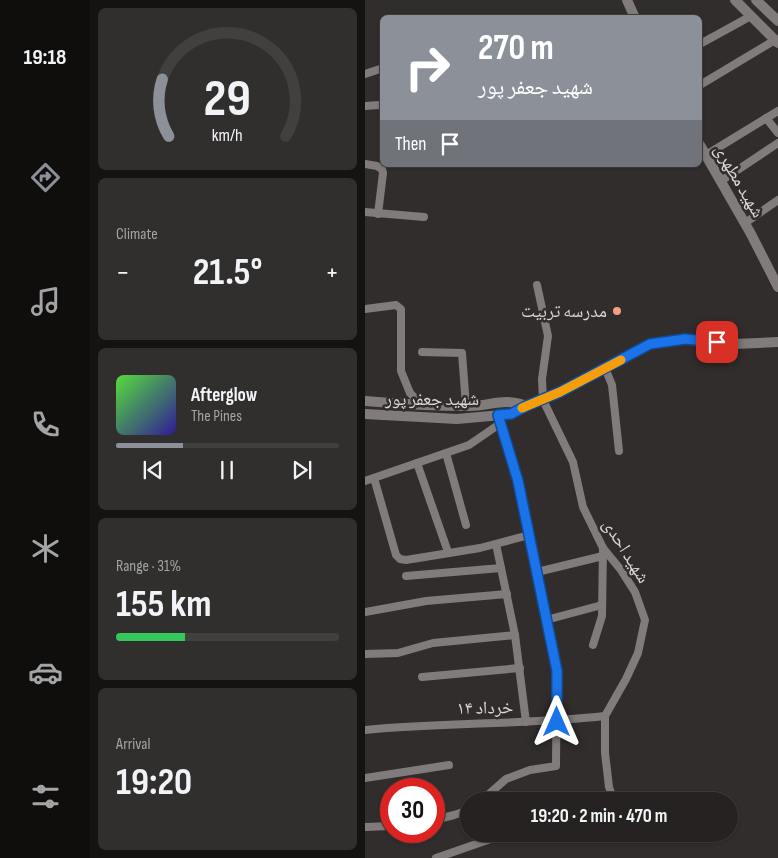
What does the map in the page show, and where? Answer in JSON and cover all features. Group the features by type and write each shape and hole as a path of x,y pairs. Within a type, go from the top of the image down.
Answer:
{"street":[{"path":"627,0 634,15"},
{"path":"702,84 777,42 735,0"},
{"path":"756,0 778,21"},
{"path":"702,43 751,16"},
{"path":"365,74 380,69"},
{"path":"365,106 379,105"},
{"path":"706,156 778,111"},
{"path":"766,118 778,133"},
{"path":"721,181 778,143"},
{"name":"شهید مطهری","path":"702,149 745,223 778,287"},
{"path":"365,164 382,168 378,214"},
{"path":"745,223 778,200"},
{"path":"365,212 424,217"},
{"path":"537,284 548,336 542,379 543,400"},
{"path":"365,309 396,305 401,309 401,372 410,393 422,405"},
{"name":"شهید جعفر پور","path":"365,414 457,419 499,419 543,400 650,344 685,339 734,344 778,342"},
{"path":"422,352 462,353 466,406"},
{"path":"605,368 612,386 619,451"},
{"name":"شهید احدی","path":"543,400 573,462 583,508 603,552 621,570 635,592 645,620 638,653 605,716"},
{"name":"شهید جعفر پور","path":"365,401 466,406 514,401 526,406"},
{"path":"365,480 469,445 499,419 518,481 557,671 557,722 556,766 530,770 506,779 491,792"},
{"path":"446,453 466,525"},
{"path":"417,463 448,552"},
{"path":"374,478 396,555 400,559 406,560 496,544 529,535"},
{"path":"496,544 515,635 527,722"},
{"path":"537,572 603,552 602,616 593,645"},
{"path":"406,576 501,568"},
{"path":"365,612 426,601 507,594"},
{"path":"547,620 602,606"},
{"path":"365,654 398,652 433,644 515,635"},
{"path":"422,677 519,668"},
{"path":"605,716 606,761 610,792"},
{"name":"۱۴ خرداد","path":"365,730 457,724 557,722 605,716"},
{"path":"365,778 449,764"},
{"path":"445,818 460,814"},
{"path":"365,827 380,826"},
{"path":"436,858 482,842"}],"slow traffic":[{"path":"522,408 560,392 621,360"}],"place":[{"name":"مدرسه تربیت","path":"617,311"}],"route":[{"path":"557,722 557,671 518,481 498,415 511,414 539,402 650,344 685,339 717,342"}]}
